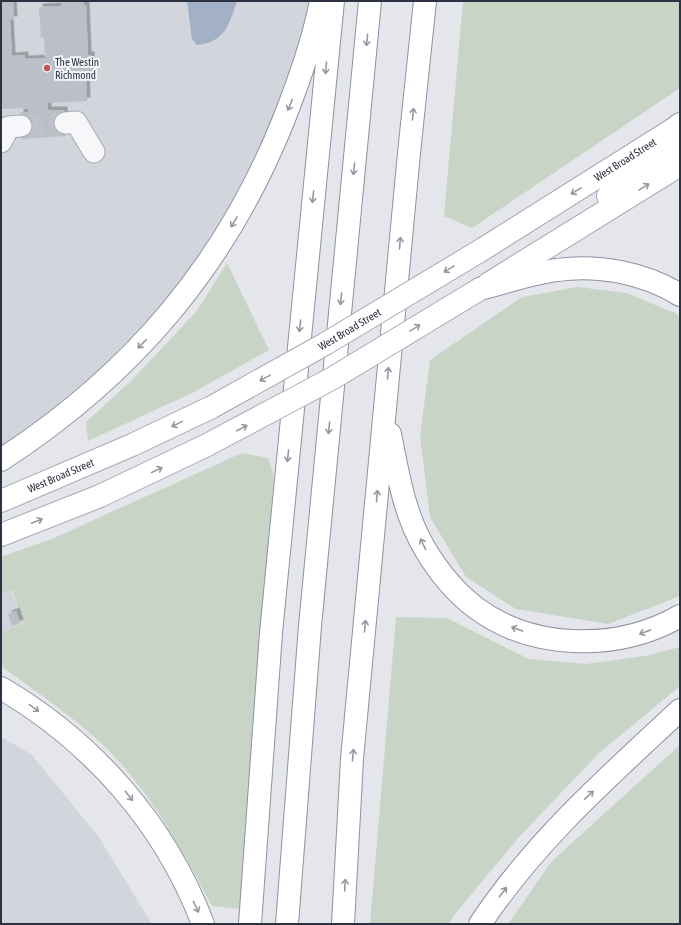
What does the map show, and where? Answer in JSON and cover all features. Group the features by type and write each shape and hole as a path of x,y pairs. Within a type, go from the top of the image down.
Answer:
{"main road":[{"path":"1,460 64,416 119,368 169,316 196,280 245,205 267,160 300,80 321,1"},
{"path":"250,924 256,819 272,625 333,1"},
{"path":"287,924 310,626 370,1"},
{"path":"343,924 352,759 409,153 425,1"},
{"path":"544,249 641,169 678,131"},
{"name":"West Broad Street","path":"1,501 132,446 212,407 325,344 678,131"},
{"path":"1,535 100,496 207,445 326,381 480,289 680,165"},
{"path":"480,289 556,270 584,268 610,270 639,277 680,295"},
{"path":"385,412 404,503 424,548 446,578 475,607 504,624 521,630 543,636 580,641 609,641 636,636 660,627 680,616"},
{"path":"1,688 23,701 57,725 88,752 124,790 160,839 181,875 203,924"},
{"path":"480,924 517,873 555,829 680,710"}],"lane":[{"path":"65,123 76,122 94,152"},
{"path":"1,142 9,127 21,126"}],"shaded area":[{"path":"1,1 321,1 281,128 169,316 1,460"},
{"path":"11,590 23,624 1,632 1,593"},
{"path":"1,737 31,754 98,836 152,924 1,924"}],"green space":[{"path":"463,1 680,1 680,88 472,228 444,216"},
{"path":"227,263 269,350 192,393 88,441 86,422 131,381 196,312"},
{"path":"578,287 626,293 675,313 680,317 680,596 608,624 516,609 466,577 430,517 420,436 430,360 522,297"},
{"path":"242,453 268,458 274,476 240,909 212,906 189,863 150,800 135,780 102,744 78,723 1,666 1,632 23,624 12,590 1,593 1,557 54,538"},
{"path":"396,617 447,618 529,659 586,664 645,656 680,647 680,686 598,754 519,837 454,915 449,924 370,924"},
{"path":"680,745 680,924 508,924 552,861"}],"water":[{"path":"187,1 237,1 228,25 220,36 214,40 197,45 192,39"}],"building":[{"name":"The Westin Richmond","path":"1,1 13,1 14,20 10,20 12,56 25,55 25,59 45,58 44,38 41,38 39,7 61,6 61,1 83,1 84,5 86,5 88,55 91,55 92,76 86,77 87,101 48,103 48,110 64,110 66,136 21,139 20,112 28,112 28,108 1,109"},
{"path":"16,611 20,623 12,626 8,614"}],"tunnel":[{"path":"21,126 65,123"}],"place":[{"name":"The Westin Richmond","path":"47,68"}]}
